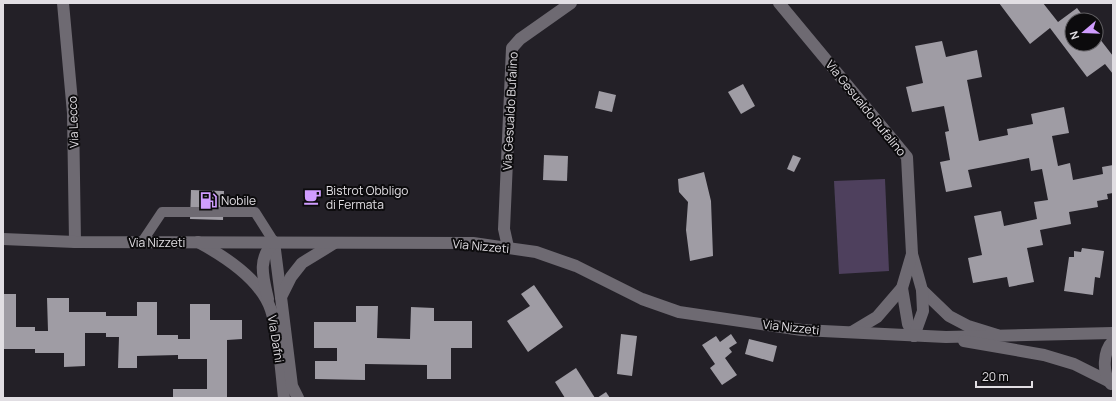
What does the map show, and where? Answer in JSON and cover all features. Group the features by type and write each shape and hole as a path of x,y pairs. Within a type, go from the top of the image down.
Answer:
{"street":[{"name":"Via Lecco","path":"63,3 74,113 75,242"},
{"name":"Via Gesualdo Bufalino","path":"508,247 504,229 512,48 520,39 571,3"},
{"name":"Via Gesualdo Bufalino","path":"779,3 907,157 912,254"},
{"name":"Via Nizzeti","path":"3,239 75,242 274,242 333,244 473,243 536,252 576,266 642,299 679,312 802,330 946,337"},
{"name":"Via Dafni","path":"198,242 225,257 244,273 256,286 271,309 292,398"},
{"path":"274,242 281,297"},
{"path":"271,309 263,278 263,256 274,242"},
{"name":"Via Dafni","path":"292,398 292,386 281,297 302,263 333,244"},
{"path":"852,332 877,317 902,288 912,254"},
{"path":"912,254 922,290 923,311 914,336"},
{"path":"902,288 908,324 914,336"},
{"path":"922,290 949,316 968,326 997,335"},
{"path":"946,337 1113,333"},
{"path":"946,337 1044,355 1074,364 1111,384"},
{"path":"1111,384 1105,368 1106,355 1113,341"}],"lane":[{"path":"142,242 162,212 255,212 274,242"}],"shaded area":[{"path":"885,179 889,271 839,274 834,181"}],"building":[{"path":"999,3 1043,3 1058,22 1064,18 1064,47 1050,28 1030,44"},
{"path":"1077,8 1080,12 1072,12"},
{"path":"942,41 946,57 977,50 982,77 967,80 979,141 1008,135 1007,129 1033,124 1031,114 1064,107 1069,133 1052,136 1058,166 1070,163 1073,180 1103,174 1102,167 1113,165 1113,193 1107,194 1108,199 1097,201 1098,207 1069,212 1071,224 1040,230 1043,245 1027,248 1034,282 1009,287 1007,277 973,283 968,258 982,255 974,216 1001,211 1004,226 1037,219 1034,202 1048,200 1042,169 1031,171 1029,158 968,170 972,187 946,192 940,162 950,160 945,132 949,131 944,106 912,112 906,87 923,83 915,46"},
{"path":"1104,44 1113,56 1113,74 1105,64 1087,77 1068,52 1104,52"},
{"path":"743,84 755,106 741,114 728,92"},
{"path":"599,91 616,95 612,112 595,108"},
{"path":"544,155 568,156 567,181 543,180"},
{"path":"793,155 801,158 794,172 787,169"},
{"path":"704,172 711,201 713,256 690,261 686,230 688,202 679,192 678,179"},
{"path":"191,190 224,191 223,220 190,219"},
{"path":"1082,248 1104,251 1100,278 1095,277 1093,295 1064,291 1069,257 1074,257 1074,251 1081,252"},
{"path":"534,285 563,327 528,352 507,321 530,306 521,294"},
{"path":"3,294 16,294 16,327 35,327 35,331 48,331 47,298 69,298 69,312 106,312 106,316 137,316 137,302 157,302 157,335 178,335 178,339 190,339 190,304 210,304 210,320 242,320 242,339 227,340 227,398 173,398 173,389 207,389 207,359 178,359 178,355 137,356 137,368 118,368 119,337 106,337 106,333 85,333 85,366 64,367 64,353 35,353 35,349 3,349"},
{"path":"356,306 378,306 377,338 410,339 411,307 434,308 434,321 472,321 472,348 451,348 451,379 427,379 427,365 365,364 365,380 315,379 315,361 337,361 337,348 314,348 314,322 356,322"},
{"path":"621,334 637,336 632,376 617,374"},
{"path":"731,334 737,343 729,348 732,352 725,358 737,375 722,385 710,368 715,364 702,345 716,336 720,342"},
{"path":"749,339 777,346 773,362 745,354"},
{"path":"576,368 595,398 565,398 555,382"},
{"path":"606,392 610,398 597,398"}],"place":[{"name":"Bistrot Obbligo di Fermata","path":"313,197"},
{"name":"Nobile","path":"208,200"}]}
